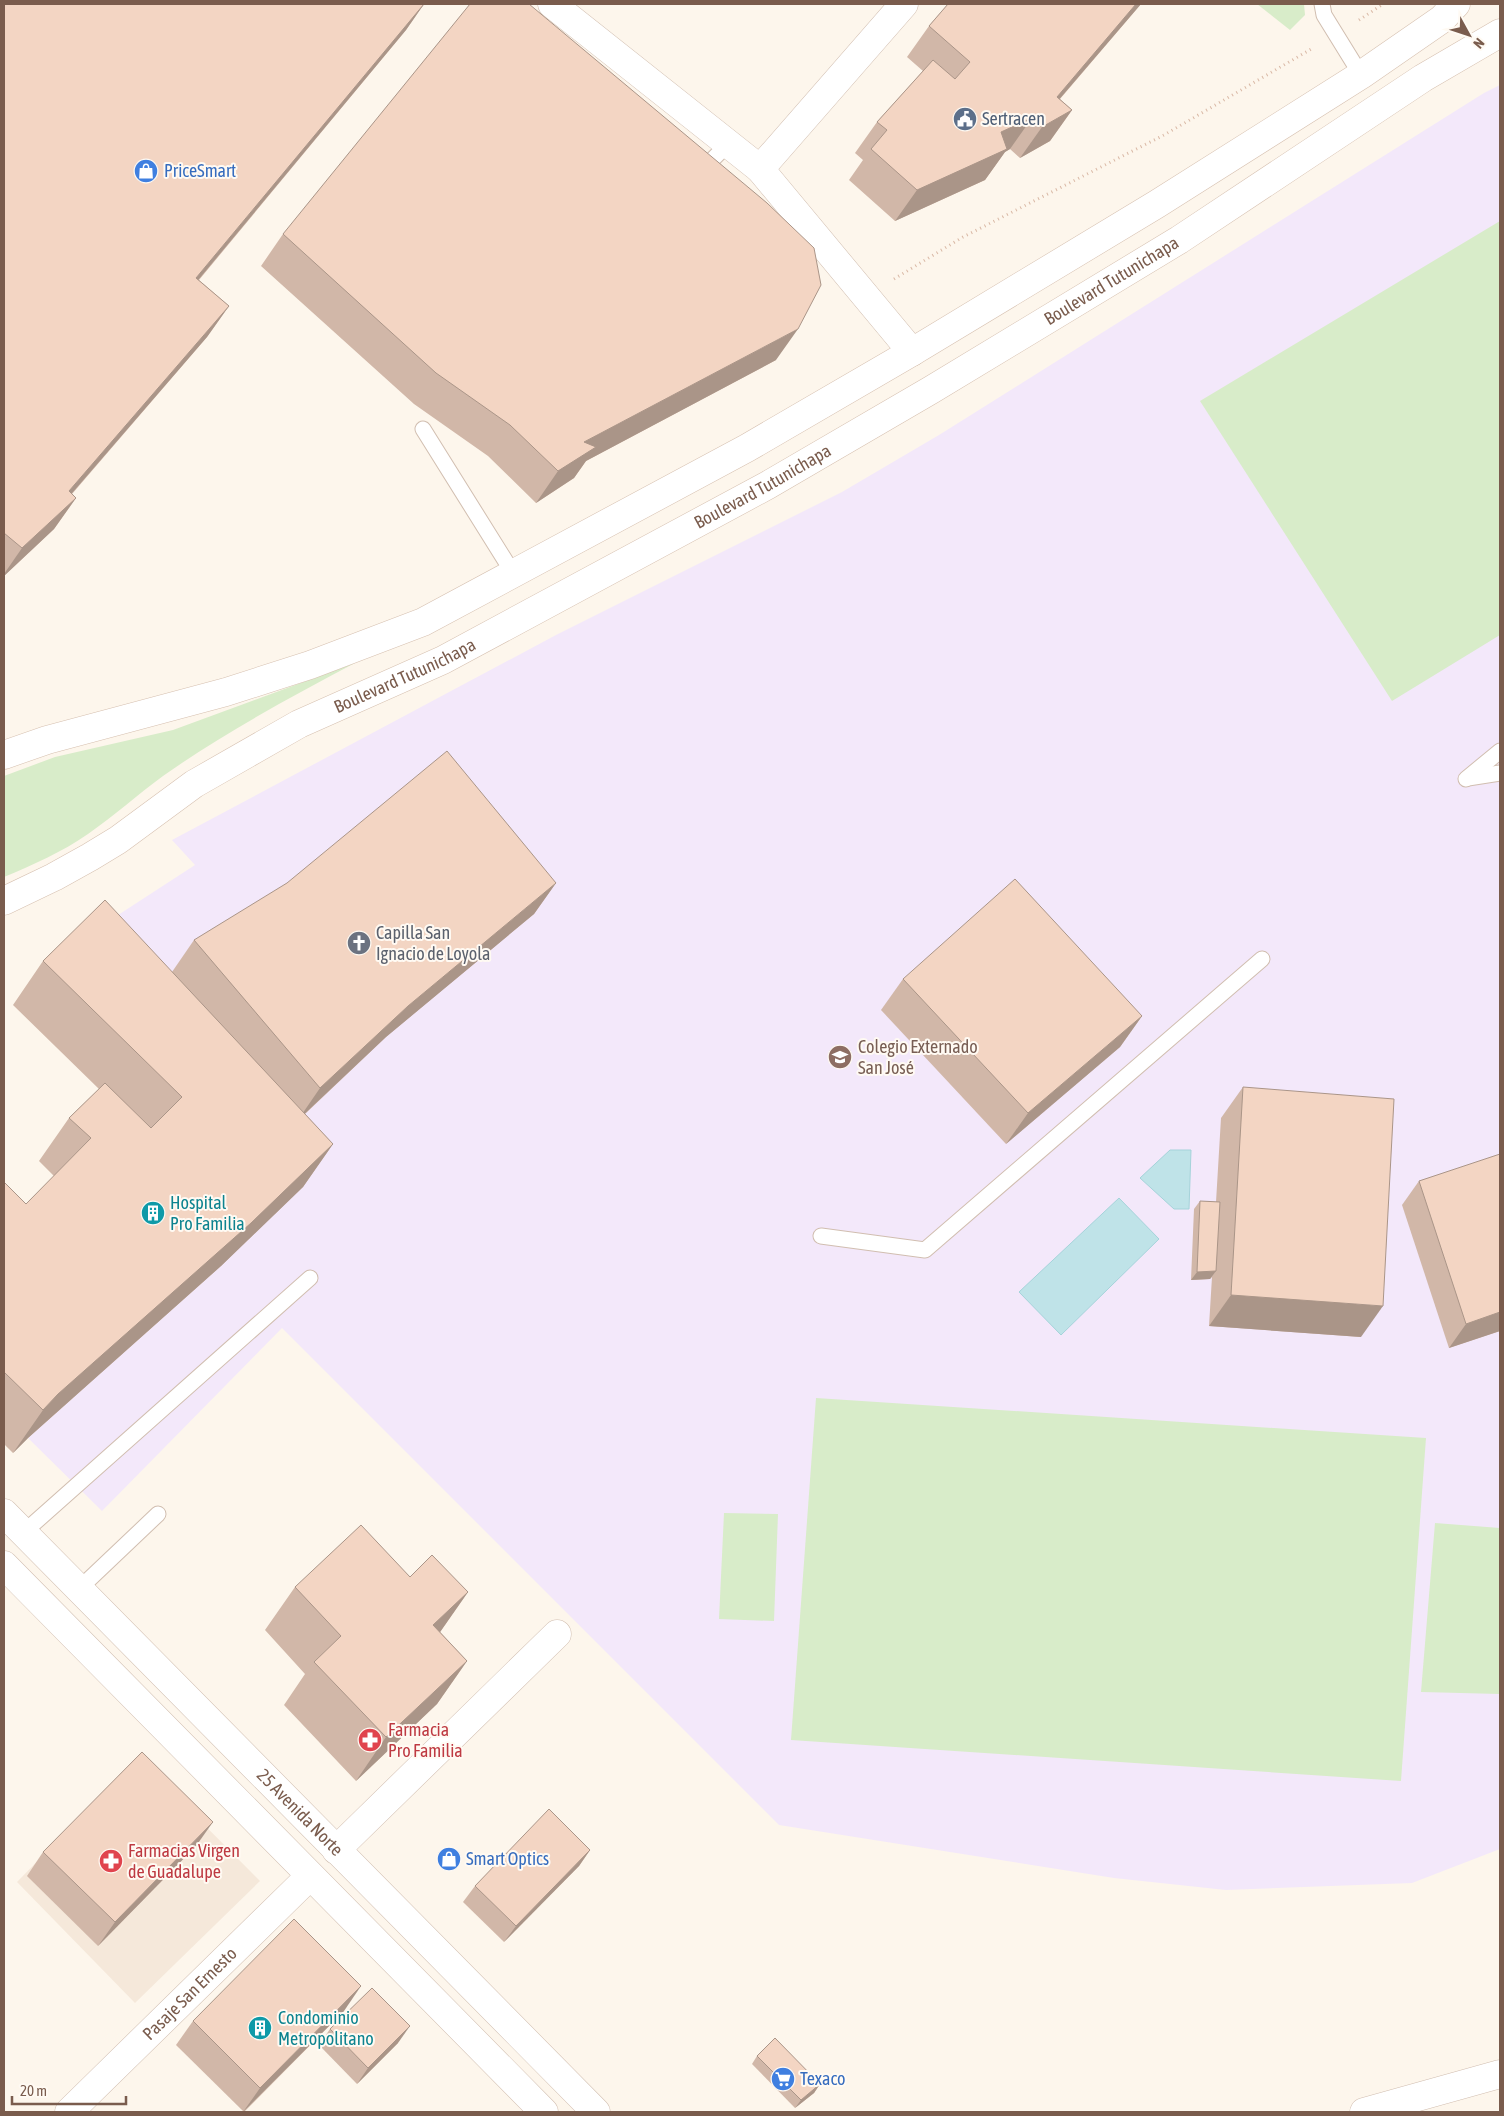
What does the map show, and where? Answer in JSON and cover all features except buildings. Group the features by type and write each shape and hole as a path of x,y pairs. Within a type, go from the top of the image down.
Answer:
{"main road":[{"path":"760,169 904,4"},
{"path":"4,756 47,740 226,692 310,665 423,622 747,448 912,352 1157,204 1361,74 1442,19 1456,4"},
{"path":"565,8 760,169 912,352"},
{"name":"Boulevard Tutunichapa","path":"4,902 90,857 118,840 194,784 299,724 443,660 768,484 914,400 1179,240 1423,78 1500,33"},
{"name":"25 Avenida Norte","path":"4,1513 596,2112"},
{"name":"25 Avenida Norte","path":"4,1565 544,2112"},
{"path":"336,1850 557,1634"},
{"name":"Pasaje San Ernesto","path":"69,2112 310,1876"},
{"path":"1364,2112 1500,2074"}],"lane":[{"path":"1322,4 1324,16 1361,74"},
{"path":"687,185 728,144"},
{"path":"423,429 512,573"},
{"path":"1500,752 1466,778 1500,773"},
{"path":"822,1236 925,1250 1262,959"},
{"path":"23,1533 310,1278"},
{"path":"79,1589 158,1514"}],"path":[{"path":"865,296 963,237 1164,135 1336,34 1383,4"}],"shaded area":[{"name":"Colegio Externado San José","path":"1500,85 1500,1849 1412,1883 1226,1890 1114,1878 779,1825 282,1328 102,1511 28,1438 221,1266 75,943 195,865 172,840 556,635 842,492 939,435 1484,93"},
{"path":"138,1758 260,1881 135,2003 17,1882"}],"green space":[{"path":"1257,4 1304,4 1305,15 1290,30"},
{"path":"1500,221 1500,635 1392,701 1200,401"},
{"path":"355,663 209,745 163,776 78,841 47,858 4,877 4,776 55,757 173,730"},
{"path":"816,1398 1426,1438 1401,1781 791,1740"},
{"path":"724,1513 778,1514 774,1621 719,1619"},
{"path":"1435,1523 1500,1528 1500,1694 1421,1692"}],"water":[{"path":"1170,1150 1191,1150 1189,1209 1174,1209 1140,1178"},
{"path":"1119,1198 1159,1239 1061,1335 1019,1292"}],"place":[{"name":"Sertracen","path":"965,119"},
{"name":"PriceSmart","path":"146,171"},
{"name":"Capilla San Ignacio de Loyola","path":"359,943"},
{"name":"Colegio Externado San José","path":"840,1057"},
{"name":"Hospital Pro Familia","path":"153,1213"},
{"name":"Farmacia Pro Familia","path":"370,1740"},
{"name":"Smart Optics","path":"449,1859"},
{"name":"Farmacias Virgen de Guadalupe","path":"111,1861"},
{"name":"Condominio Metropolitano","path":"260,2028"},
{"name":"Texaco","path":"783,2079"}]}
